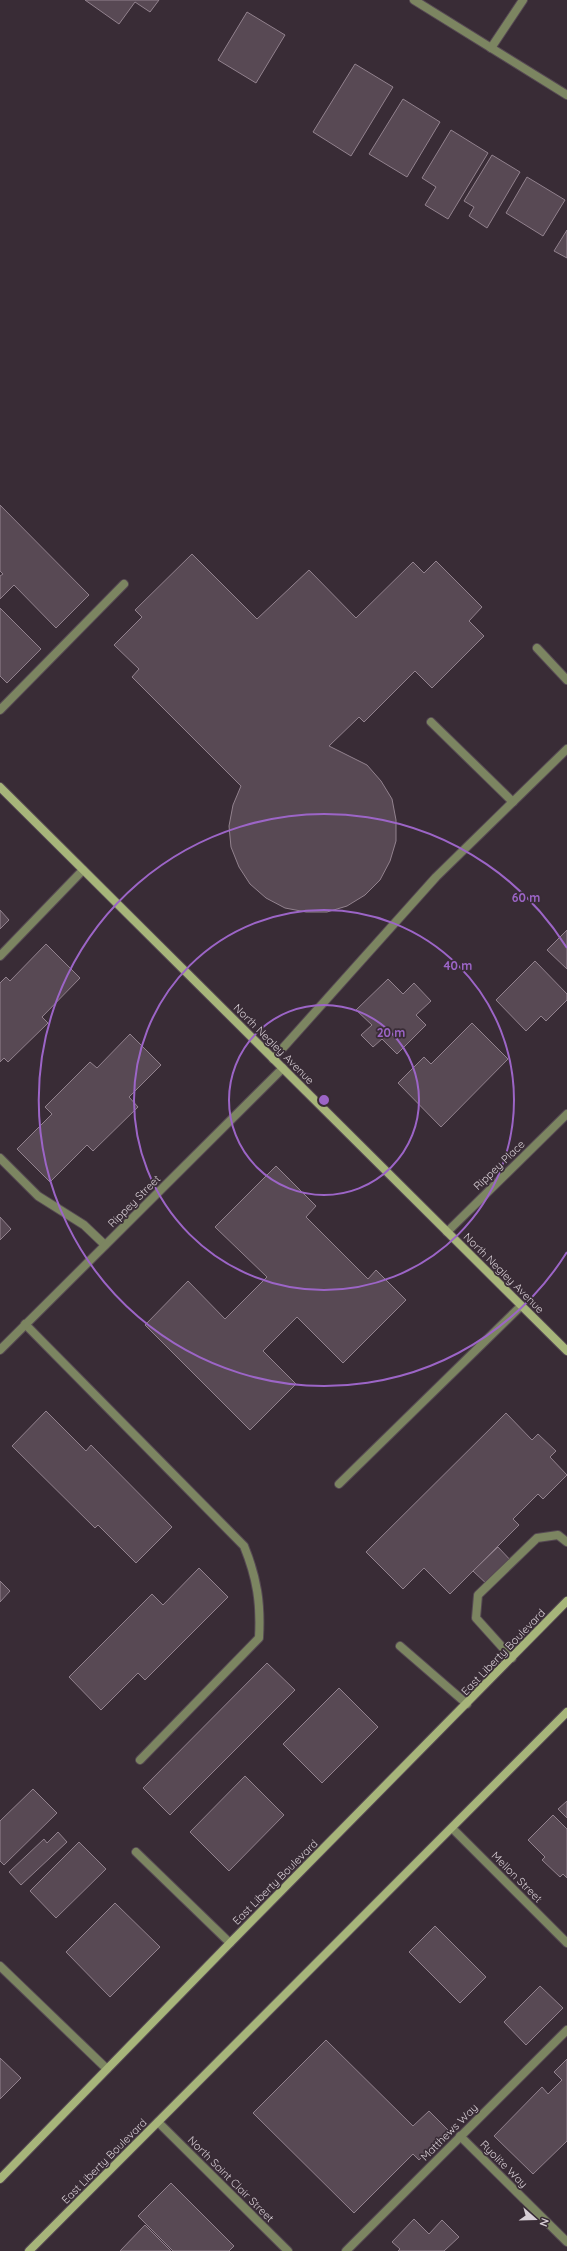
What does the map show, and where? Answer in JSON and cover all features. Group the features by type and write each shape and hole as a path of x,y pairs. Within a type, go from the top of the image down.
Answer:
{"main road":[{"name":"North Negley Avenue","path":"0,787 567,1351"},
{"name":"East Liberty Boulevard","path":"0,2179 567,1601"},
{"name":"East Liberty Boulevard","path":"30,2251 567,1712"}],"street":[{"path":"414,0 567,95"},
{"path":"491,48 523,0"},
{"path":"0,710 124,584"},
{"path":"536,648 567,680"},
{"path":"431,722 513,802"},
{"path":"273,1059 436,877 567,749"},
{"path":"0,956 83,870"},
{"name":"Rippey Street","path":"0,1350 283,1068"},
{"name":"Rippey Place","path":"447,1232 567,1114"},
{"path":"0,1158 38,1196 84,1225 105,1245"},
{"path":"339,1484 521,1306"},
{"path":"25,1324 244,1546 253,1568 260,1608 259,1638 140,1760"},
{"path":"512,1658 476,1618 478,1595 537,1538 558,1536 567,1542"},
{"path":"400,1646 467,1704"},
{"name":"Mellon Street","path":"452,1828 567,1943"},
{"path":"136,1852 230,1943"},
{"path":"0,1966 107,2069"},
{"name":"Matthews Way","path":"346,2251 567,2030"},
{"name":"North Saint Clair Street","path":"158,2122 288,2251"},
{"name":"Ryolite Way","path":"460,2136 567,2242"}],"building":[{"path":"85,0 159,0 150,12 135,2 119,24"},
{"path":"247,12 285,35 256,83 218,60"},
{"path":"355,64 393,87 351,156 313,132"},
{"path":"403,99 440,122 407,177 369,154"},
{"path":"451,130 488,153 448,219 425,205 436,187 422,178"},
{"path":"492,155 520,172 487,228 469,216 474,207 464,201"},
{"path":"527,177 565,200 543,236 506,213"},
{"path":"567,230 567,258 554,251"},
{"path":"0,505 89,595 56,628 14,585 0,599 0,576 3,574 0,571"},
{"path":"192,554 257,619 309,570 356,618 413,562 424,573 436,561 482,607 469,621 484,636 432,688 415,671 364,722 359,717 329,746 367,765 381,781 392,799 396,820 396,841 390,861 380,880 365,895 347,906 327,912 306,912 285,908 266,898 250,884 239,867 231,847 229,826 233,805 241,786 132,677 139,669 114,645 142,617 135,610"},
{"path":"0,608 41,649 7,683 0,676"},
{"path":"0,910 9,920 0,929"},
{"path":"567,930 567,969 547,950"},
{"path":"46,944 80,978 42,1017 48,1023 8,1062 4,1058 0,1062 0,983 6,977 10,981"},
{"path":"535,961 567,994 567,1000 546,1021 541,1016 526,1031 496,1000"},
{"path":"388,979 403,994 414,983 431,1001 416,1015 426,1025 397,1054 382,1039 373,1047 361,1035 372,1025 356,1010"},
{"path":"472,1023 508,1059 441,1127 398,1083 424,1057 431,1064"},
{"path":"130,1034 161,1065 129,1097 138,1107 93,1151 87,1145 50,1182 17,1149 52,1114 45,1107 90,1062 97,1068"},
{"path":"276,1166 316,1206 306,1217 368,1279 376,1270 406,1300 343,1363 297,1317 263,1351 296,1384 250,1430 145,1325 188,1281 225,1319 267,1277 215,1227"},
{"path":"0,1217 11,1229 0,1240"},
{"path":"46,1411 86,1451 91,1445 172,1527 136,1563 98,1525 95,1528 12,1446"},
{"path":"506,1413 532,1440 538,1434 556,1451 550,1457 567,1475 543,1499 538,1494 513,1519 519,1525 450,1594 424,1568 403,1589 366,1552"},
{"path":"498,1547 514,1564 491,1588 473,1571"},
{"path":"199,1568 228,1597 145,1680 138,1673 101,1710 69,1677 152,1594 163,1605"},
{"path":"0,1581 10,1591 0,1602"},
{"path":"267,1663 295,1690 170,1815 143,1788"},
{"path":"339,1688 378,1727 322,1783 283,1744"},
{"path":"245,1776 284,1815 229,1871 190,1832"},
{"path":"33,1789 57,1813 4,1865 0,1861 0,1821"},
{"path":"567,1801 567,1818 558,1809"},
{"path":"553,1815 567,1829 567,1878 563,1874 560,1877 542,1860 545,1857 528,1840"},
{"path":"58,1832 67,1842 21,1885 9,1872 44,1839 47,1843"},
{"path":"79,1842 106,1869 56,1918 30,1891"},
{"path":"115,1903 160,1947 110,1997 66,1952"},
{"path":"435,1926 486,1977 460,2003 409,1952"},
{"path":"540,1986 563,2008 526,2045 504,2022"},
{"path":"326,2040 413,2126 429,2111 448,2130 419,2160 413,2154 354,2213 253,2113"},
{"path":"0,2058 21,2078 0,2099"},
{"path":"567,2059 567,2141 533,2174 494,2136 542,2087 548,2094 562,2080 554,2072"},
{"path":"171,2183 234,2246 229,2251 173,2251 138,2216"},
{"path":"414,2219 429,2234 442,2220 459,2237 444,2251 398,2251 400,2249 392,2242"},
{"path":"145,2225 171,2251 120,2251"}]}
